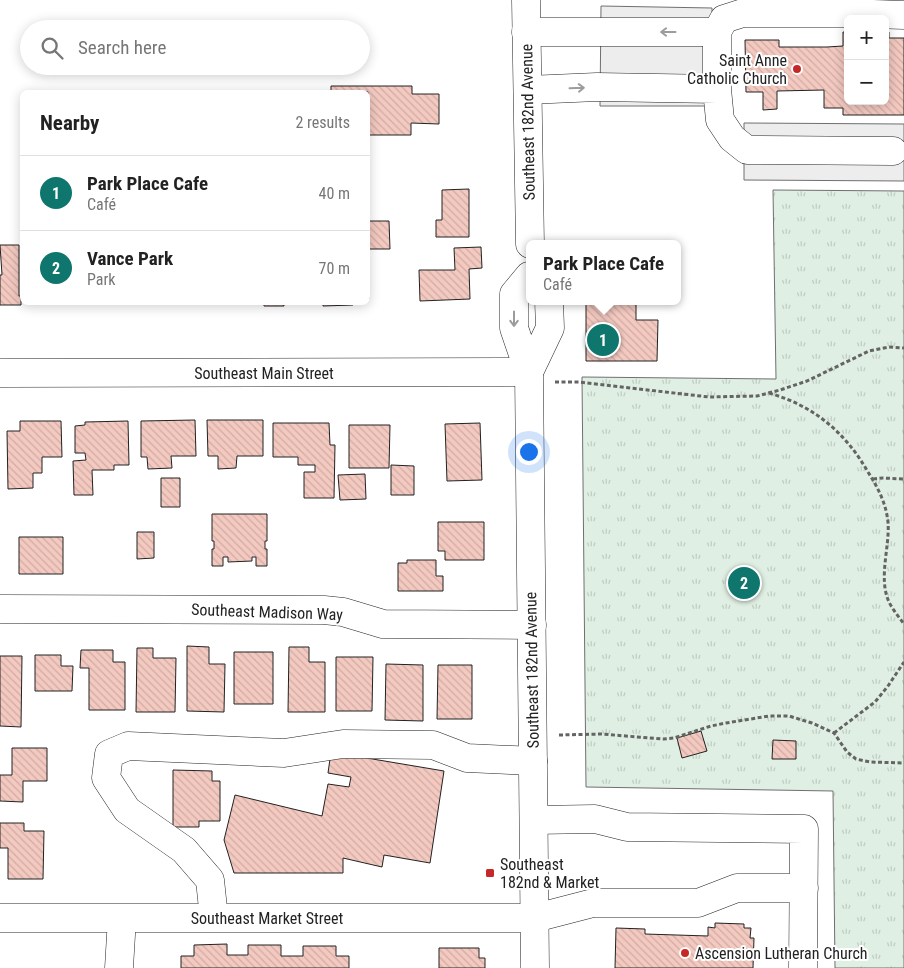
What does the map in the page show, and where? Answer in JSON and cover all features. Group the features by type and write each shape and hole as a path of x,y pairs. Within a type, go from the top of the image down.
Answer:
{"street":[{"name":"Southeast 182nd Avenue","path":"526,0 530,240"},
{"path":"893,151 747,150 732,138 720,120 717,89 717,32 724,19 743,13 842,12 904,15"},
{"path":"526,32 717,32"},
{"path":"528,90 597,87 717,89"},
{"name":"Southeast 182nd Avenue","path":"526,280 514,294 514,328 529,377 535,968"},
{"name":"Southeast 182nd Avenue","path":"529,377 550,328 549,305"},
{"name":"Southeast Main Street","path":"0,374 529,377"},
{"name":"Southeast Madison Way","path":"0,609 324,610 343,612 384,624 532,625"},
{"path":"214,918 210,880 184,850 126,810 106,778 109,754 128,746 284,753 343,744 433,745 467,758 533,748"},
{"path":"534,820 595,818 626,827 804,829 803,968"},
{"name":"Southeast Market Street","path":"0,918 535,918 593,903 698,903 737,888 804,888"},
{"path":"119,968 122,918"}],"path":[{"path":"529,377 709,397 739,397 768,393 807,381 862,353 882,348 904,348"},
{"path":"768,393 794,402 828,423 847,440 873,479 883,500 888,520 886,593 904,624"},
{"path":"873,479 904,479"},
{"path":"834,733 875,702 904,662"},
{"path":"533,748 594,734 662,739 680,736 711,726 789,716 812,723 834,733 848,752 856,759 870,762 904,763"}],"green space":[{"path":"773,190 904,191 904,968 835,968 833,791 586,787 582,377 776,379"}],"shaded area":[{"path":"601,6 712,8 712,106 600,106"},
{"path":"744,123 904,124 904,181 744,180"}],"building":[{"name":"Saint Anne Catholic Church","path":"844,32 844,105 889,105 889,38 904,38 904,115 843,115 843,108 824,108 824,90 777,91 777,109 763,110 763,92 746,92 745,40 779,40 779,47 843,46"},
{"path":"331,86 412,86 412,94 439,94 439,124 411,123 411,135 370,135 370,90 331,90"},
{"path":"469,189 469,237 436,237 436,220 442,220 442,190"},
{"path":"370,221 389,221 390,249 370,249"},
{"path":"0,245 19,245 20,305 0,305 0,275 2,275"},
{"path":"481,247 482,268 469,269 470,299 420,301 419,270 455,270 454,248"},
{"path":"264,305 284,305 284,306"},
{"path":"586,305 636,305 636,320 658,320 657,361 586,361"},
{"path":"195,420 196,456 171,456 172,468 148,469 147,457 141,457 141,421"},
{"path":"207,420 263,420 263,456 237,456 236,468 218,469 218,456 208,456"},
{"path":"20,421 61,421 62,457 42,457 42,473 33,473 33,488 8,489 7,431 20,431"},
{"path":"128,421 129,465 114,465 114,470 92,470 93,495 74,495 73,461 86,460 85,453 75,453 75,426 85,425 85,422"},
{"path":"273,423 329,423 330,445 335,445 334,498 304,498 304,472 315,472 315,465 298,465 298,457 273,457"},
{"path":"480,423 482,480 447,481 445,424"},
{"path":"349,425 390,425 389,468 349,468"},
{"path":"391,465 414,466 414,495 391,495"},
{"path":"365,474 366,499 340,500 338,475"},
{"path":"161,478 180,478 180,507 161,507"},
{"path":"212,514 267,514 267,541 265,541 265,549 267,549 267,566 256,566 256,557 252,557 252,561 228,562 228,557 223,557 223,566 212,566 214,541 212,541"},
{"path":"438,522 484,522 484,560 445,560 445,551 438,551"},
{"path":"137,532 154,532 154,558 137,559"},
{"path":"19,537 63,537 63,574 19,574"},
{"path":"407,560 436,560 436,576 443,576 443,591 398,591 398,563 407,563"},
{"path":"187,646 209,647 209,664 225,664 224,712 187,711"},
{"path":"289,647 309,647 309,662 325,662 325,712 288,712"},
{"path":"137,648 153,648 153,658 176,658 175,712 136,712"},
{"path":"81,650 113,650 113,662 125,662 125,710 89,710 89,668 80,668"},
{"path":"234,652 273,652 273,704 234,704"},
{"path":"35,655 61,655 61,666 73,666 72,691 35,691"},
{"path":"0,656 22,656 21,727 0,726"},
{"path":"336,657 373,657 372,711 336,711"},
{"path":"386,664 423,665 423,721 385,720"},
{"path":"438,665 472,665 472,719 437,719"},
{"path":"701,731 707,751 682,758 677,738"},
{"path":"773,740 796,741 796,759 772,759"},
{"path":"12,748 47,748 47,781 23,781 23,802 0,801 0,775 12,775"},
{"path":"331,752 444,771 430,863 384,855 382,867 343,858 343,873 234,873 224,840 235,795 322,816 328,784 349,787 351,777 328,773"},
{"path":"173,770 212,771 212,781 220,781 220,821 199,821 199,827 173,827"},
{"path":"0,823 24,823 24,831 44,831 43,879 8,879 8,848 0,848"},
{"name":"Ascension Lutheran Church","path":"715,923 744,924 744,928 751,928 750,938 754,938 753,968 615,968 616,928 645,929 645,934 708,936 708,927 715,928"},
{"path":"227,944 227,955 248,955 248,945 281,945 281,956 303,956 303,946 336,946 336,956 349,956 349,968 181,968 181,956 194,956 194,945"},
{"path":"439,948 479,948 479,958 485,958 485,968 439,968"}],"place":[{"name":"Saint Anne Catholic Church","path":"797,69"},
{"name":"Park Place Cafe","path":"603,340"},
{"name":"Vance Park","path":"744,583"},
{"name":"Southeast 182nd & Market","path":"490,873"},
{"name":"Ascension Lutheran Church","path":"685,953"}]}
